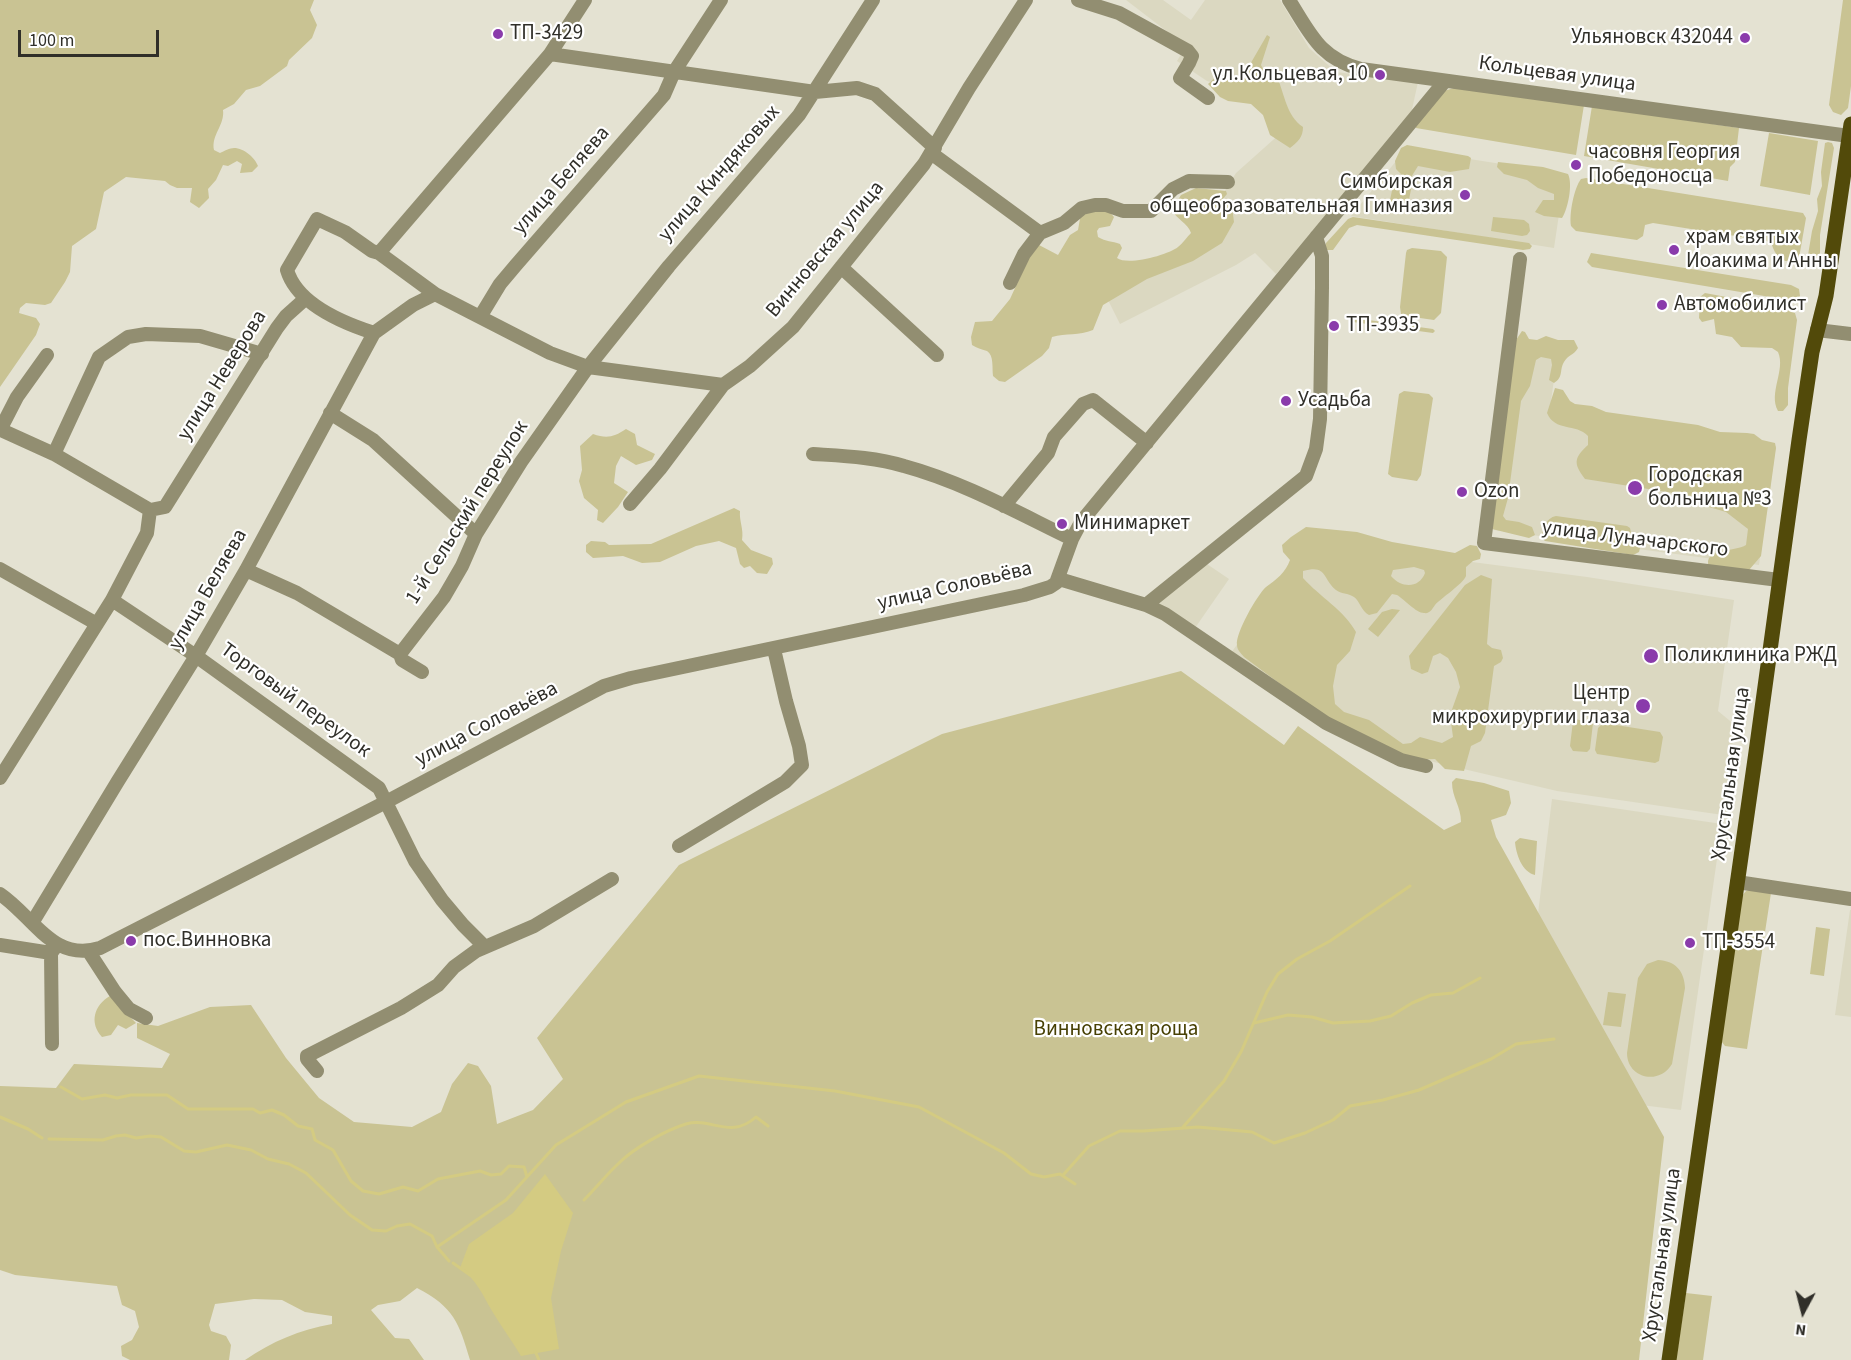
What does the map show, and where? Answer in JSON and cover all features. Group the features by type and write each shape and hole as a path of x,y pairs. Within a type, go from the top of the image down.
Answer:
{"main road":[{"name":"Хрустальная улица","path":"1669,1360 1812,352 1826,296 1850,130"}],"street":[{"path":"379,253 550,54 585,0"},
{"name":"улица Беляева","path":"480,317 500,284 664,95 674,72 721,0"},
{"name":"улица Киндяковых","path":"588,367 669,266 799,115 873,0"},
{"name":"Винновская улица","path":"630,504 660,469 723,385 750,366 793,327 933,151 967,90 1026,0"},
{"path":"1078,0 1119,13 1188,51 1192,56 1180,78 1208,98"},
{"name":"Кольцевая улица","path":"1289,0 1319,45 1331,57 1344,65 1445,81 1850,130"},
{"path":"550,54 815,92 857,88 875,94 933,151 1040,233"},
{"name":"улица Соловьёва","path":"89,952 386,802 604,686 631,678 1024,595 1050,587 1059,579 1072,539 1081,522 1445,81"},
{"path":"1010,283 1024,254 1040,233 1064,223 1082,208 1106,205 1123,211 1151,211 1173,189 1189,181 1228,182"},
{"path":"375,333 354,327 305,299 289,277 287,270 317,219 345,232 372,251 379,253 435,294 550,353 588,367 723,385"},
{"path":"1146,605 1306,476 1316,449 1320,419 1322,256 1316,237"},
{"name":"улица Луначарского","path":"1520,259 1484,543 1779,580"},
{"path":"841,267 937,355"},
{"name":"улица Беляева","path":"32,923 196,656 246,570 375,333 413,305 435,294"},
{"name":"улица Неверова","path":"150,510 165,507 286,316 305,299"},
{"path":"1817,330 1851,334"},
{"path":"54,454 99,357 128,337 146,334 200,336 262,354"},
{"path":"0,778 112,600 147,533 150,510 54,454 0,430 16,397 47,355"},
{"name":"1-й Сельский переулок","path":"400,654 444,597 462,566 476,534 522,462 588,367"},
{"path":"1004,506 1048,453 1054,437 1083,404 1093,400 1148,443"},
{"path":"330,413 373,440 476,534"},
{"path":"813,454 874,459 905,466 1004,506 1072,539"},
{"path":"0,569 97,624"},
{"path":"246,570 297,593 400,654 402,660 422,672"},
{"name":"улица Соловьёва","path":"1059,579 1146,605 1165,614 1326,723 1401,760 1426,766"},
{"name":"Торговый переулок","path":"112,600 196,656 379,788 415,861 442,900 485,947"},
{"path":"679,846 777,787 802,765 774,649"},
{"path":"317,1071 307,1056 401,1008 438,985 454,967 485,947 534,926 612,879"},
{"path":"1737,882 1851,899"},
{"path":"0,894 32,923 54,949 52,1044"},
{"path":"0,945 89,952 129,1009 146,1018"}],"shaded area":[{"path":"1126,0 1163,0 1191,20 1205,0 1280,0 1309,48 1336,72 1418,82 1411,114 1276,274 1255,253 1120,324 1107,298 1213,240 1217,203 1236,173 1292,123 1280,102 1207,81 1177,61 1186,46"},
{"name":"Симбирская общеобразовательная Гимназия","path":"1406,149 1565,174 1554,248 1351,216"},
{"name":"Городская больница №3","path":"1519,345 1558,350 1549,416 1776,446 1759,565 1494,530"},
{"path":"1311,541 1587,577 1734,600 1718,711 1735,725 1723,815 1557,791 1404,755 1318,710 1231,653"},
{"path":"1204,562 1229,579 1195,628 1157,603"},
{"path":"1552,799 1722,824 1681,1110 1633,1104 1536,930"},
{"path":"1851,910 1851,1017 1835,1015"},
{"path":"545,1174 573,1213 561,1251 551,1298 559,1349 521,1356 479,1288 460,1268 469,1244 513,1213"}],"green space":[{"path":"0,0 314,0 310,10 317,25 312,38 289,60 287,66 260,86 246,90 234,104 223,110 222,120 214,140 214,150 220,153 238,148 245,152 257,163 258,166 252,172 240,173 242,164 237,161 228,166 223,165 216,180 208,189 209,198 199,208 190,202 192,188 177,188 165,181 126,177 104,192 96,229 72,246 70,272 51,303 45,305 26,303 20,308 19,313 36,318 40,324 36,335 0,387"},
{"path":"1843,0 1851,0 1851,86 1848,108 1841,115 1833,112 1829,105"},
{"path":"1267,35 1270,37 1261,65 1264,71 1277,77 1289,111 1303,127 1300,139 1290,148 1270,135 1263,115 1251,104 1228,101 1220,97 1208,84 1218,75 1227,75 1232,81 1241,80"},
{"path":"1457,87 1584,105 1576,155 1416,128 1415,125 1444,91"},
{"path":"1592,106 1739,128 1735,162 1730,167 1728,181 1584,156"},
{"path":"1769,133 1818,141 1810,195 1760,186"},
{"path":"1825,143 1832,143 1834,148 1820,235 1820,258 1815,265 1807,261 1818,211 1817,199 1822,186 1821,172"},
{"path":"1407,145 1468,156 1471,158 1469,169 1450,172 1418,166 1410,179 1413,180 1407,209 1389,205 1395,176 1405,178 1396,169 1395,161 1401,148"},
{"path":"1498,162 1543,167 1568,174 1569,196 1562,218 1544,216 1535,212 1543,200 1554,200 1554,194 1538,188 1527,180 1504,174 1497,167"},
{"path":"1581,179 1803,213 1806,218 1799,258 1785,261 1776,254 1772,245 1767,241 1653,223 1645,225 1643,236 1637,240 1576,231 1571,226 1573,201 1578,183"},
{"path":"1196,188 1226,191 1227,194 1222,200 1232,207 1234,222 1222,243 1193,261 1147,279 1103,305 1093,330 1052,337 1049,348 1042,356 1005,382 993,376 992,359 989,353 972,345 971,337 975,322 992,321 1010,299 1026,258 1039,245 1058,255 1070,235 1078,230 1081,213 1103,209 1114,217 1110,226 1099,228 1098,237 1120,244 1122,248 1117,258 1130,261 1166,253 1178,247 1191,233 1172,210 1181,195"},
{"path":"1353,217 1529,243 1532,246 1530,249 1523,250 1357,225 1349,228 1333,250 1327,250 1326,243 1348,219"},
{"path":"1493,217 1524,220 1529,224 1530,231 1527,235 1522,236 1491,231"},
{"path":"1412,248 1441,251 1447,257 1441,313 1434,320 1401,314 1406,253"},
{"path":"1591,253 1791,285 1799,289 1800,296 1794,301 1592,267 1587,262"},
{"path":"1705,293 1785,308 1795,313 1797,320 1788,405 1783,411 1778,411 1775,404 1780,366 1778,352 1772,348 1741,347 1732,337 1716,334 1714,319 1702,322 1699,318 1700,297"},
{"path":"1354,318 1435,331 1433,333 1353,322 1351,320"},
{"path":"1522,331 1529,339 1537,340 1546,336 1558,340 1574,340 1578,348 1566,360 1559,378 1554,383 1549,380 1551,359 1541,357 1536,360 1530,386 1521,401 1508,498 1503,516 1506,520 1532,527 1535,535 1529,538 1492,529 1516,340"},
{"path":"1555,388 1563,390 1570,401 1575,404 1592,406 1606,412 1698,425 1720,432 1754,434 1762,440 1775,443 1761,556 1749,570 1709,567 1708,561 1715,554 1746,545 1748,529 1726,512 1709,507 1699,497 1585,479 1578,469 1577,461 1588,445 1588,436 1578,430 1555,423 1551,419 1547,413"},
{"path":"1404,391 1429,394 1433,398 1421,475 1417,481 1392,477 1388,474 1399,394"},
{"path":"626,429 635,434 637,445 655,454 652,460 636,465 621,456 616,466 614,483 628,492 603,523 597,520 598,510 584,498 579,481 582,470 580,446 593,434 610,436"},
{"path":"734,508 740,511 742,540 751,550 772,558 773,564 767,574 757,573 750,566 744,568 740,564 736,548 719,541 696,546 660,562 642,563 623,556 593,558 586,552 586,545 591,541 605,542 609,545 651,544"},
{"path":"1556,516 1627,526 1630,528 1633,541 1640,548 1639,552 1633,555 1545,541 1542,538 1544,527 1547,521"},
{"path":"1306,527 1357,532 1392,542 1455,553 1470,545 1477,546 1481,554 1480,559 1466,567 1464,579 1431,611 1426,613 1417,611 1397,595 1392,594 1377,613 1369,615 1354,597 1336,590 1320,571 1311,569 1303,571 1303,578 1345,617 1356,632 1350,651 1337,665 1333,686 1335,704 1344,712 1369,720 1403,744 1411,743 1420,737 1442,743 1453,737 1450,715 1460,687 1456,672 1448,658 1440,653 1433,656 1428,672 1422,674 1411,669 1409,656 1465,585 1481,575 1492,579 1487,644 1501,650 1503,658 1494,666 1485,733 1481,741 1471,746 1464,771 1445,769 1435,759 1410,760 1322,715 1239,651 1237,640 1252,606 1262,591 1286,568 1290,560 1283,552 1282,545","holes":["1414,567 1424,570 1425,573 1419,582 1410,585 1400,583 1391,576 1393,570"]},
{"path":"1392,609 1400,610 1378,637 1368,629 1382,612"},
{"name":"Винновская роща","path":"1181,671 1284,745 1298,726 1444,830 1461,822 1460,811 1452,788 1452,782 1456,778 1484,783 1509,791 1511,803 1506,815 1491,820 1496,837 1664,1137 1639,1360 470,1360 453,1317 439,1302 417,1288 400,1301 378,1305 371,1310 395,1338 409,1339 424,1360 245,1360 287,1337 308,1329 332,1324 332,1316 305,1312 282,1300 254,1299 215,1304 209,1325 211,1331 226,1336 231,1345 229,1360 130,1360 122,1356 121,1346 132,1340 139,1327 135,1311 122,1305 117,1286 15,1275 0,1270 0,1086 56,1088 74,1064 162,1068 170,1054 137,1038 137,1023 158,1026 210,1007 251,1005 286,1058 319,1098 354,1122 412,1127 441,1112 452,1084 468,1063 478,1066 491,1086 497,1124 533,1110 563,1079 537,1038 679,865 942,734"},
{"path":"1575,719 1593,723 1590,749 1587,752 1573,751 1570,746"},
{"path":"1603,723 1660,732 1663,737 1659,761 1655,763 1597,754 1595,750 1598,728"},
{"path":"1520,838 1537,841 1535,875 1523,866 1518,857 1515,842"},
{"path":"1750,890 1771,893 1747,1049 1725,1046 1721,1041 1742,896"},
{"path":"1816,927 1830,929 1824,976 1810,974"},
{"path":"1658,960 1669,962 1678,968 1683,976 1685,988 1672,1064 1666,1071 1652,1077 1638,1073 1632,1068 1628,1062 1627,1053 1638,978 1647,964"},
{"path":"1608,992 1626,994 1621,1027 1603,1025"},
{"path":"110,996 136,1023 126,1029 118,1025 111,1035 102,1037 96,1026 95,1015 100,1004"},
{"path":"1686,1293 1712,1296 1703,1360 1676,1360"}],"waterway":[{"path":"1183,1127 1224,1081 1241,1052 1267,992 1278,974 1297,959 1330,941 1410,886"},
{"path":"1254,1023 1288,1015 1312,1017 1333,1023 1370,1021 1391,1016 1431,995 1453,993 1480,978"},
{"path":"1064,1174 1089,1146 1120,1131 1198,1127 1252,1132 1274,1143 1305,1133 1333,1120 1350,1106 1419,1090 1491,1059 1516,1044 1554,1039"},
{"path":"437,1247 506,1200 556,1145 626,1102 699,1076 835,1091 919,1107 1004,1153 1031,1174 1044,1177 1060,1174 1075,1184"},
{"path":"61,1087 82,1099 105,1095 117,1098 131,1095 167,1095 188,1109 253,1109 260,1113 272,1110 284,1115 298,1126 312,1129 315,1140 333,1150 351,1181 363,1191 379,1194 403,1187 418,1191 438,1179 480,1171 491,1175 501,1174 509,1166 524,1167 527,1177"},
{"path":"0,1117 42,1138"},
{"path":"584,1200 625,1157 651,1140 678,1127 695,1123 738,1127 756,1117 768,1126"},
{"path":"49,1139 103,1140 125,1135 136,1138 150,1136 161,1137 184,1151 196,1152 227,1145 251,1150 306,1173 350,1215 372,1230 386,1231 410,1224 432,1236 437,1247 449,1261"},
{"path":"453,1263 470,1275"},
{"path":"535,1351 539,1360"}],"place":[{"name":"ТП-3429","path":"498,34"},
{"name":"Ульяновск 432044","path":"1745,38"},
{"name":"ул.Кольцевая, 10","path":"1380,75"},
{"name":"часовня Георгия Победоносца","path":"1576,165"},
{"name":"Симбирская общеобразовательная Гимназия","path":"1465,195"},
{"name":"храм святых Иоакима и Анны","path":"1674,250"},
{"name":"Автомобилист","path":"1662,305"},
{"name":"ТП-3935","path":"1334,326"},
{"name":"Усадьба","path":"1286,401"},
{"name":"Городская больница №3","path":"1635,488"},
{"name":"Ozon","path":"1462,492"},
{"name":"Минимаркет","path":"1062,524"},
{"name":"Поликлиника РЖД","path":"1651,656"},
{"name":"Центр микрохирургии глаза","path":"1643,706"},
{"name":"пос.Винновка","path":"131,941"},
{"name":"ТП-3554","path":"1690,943"}]}
